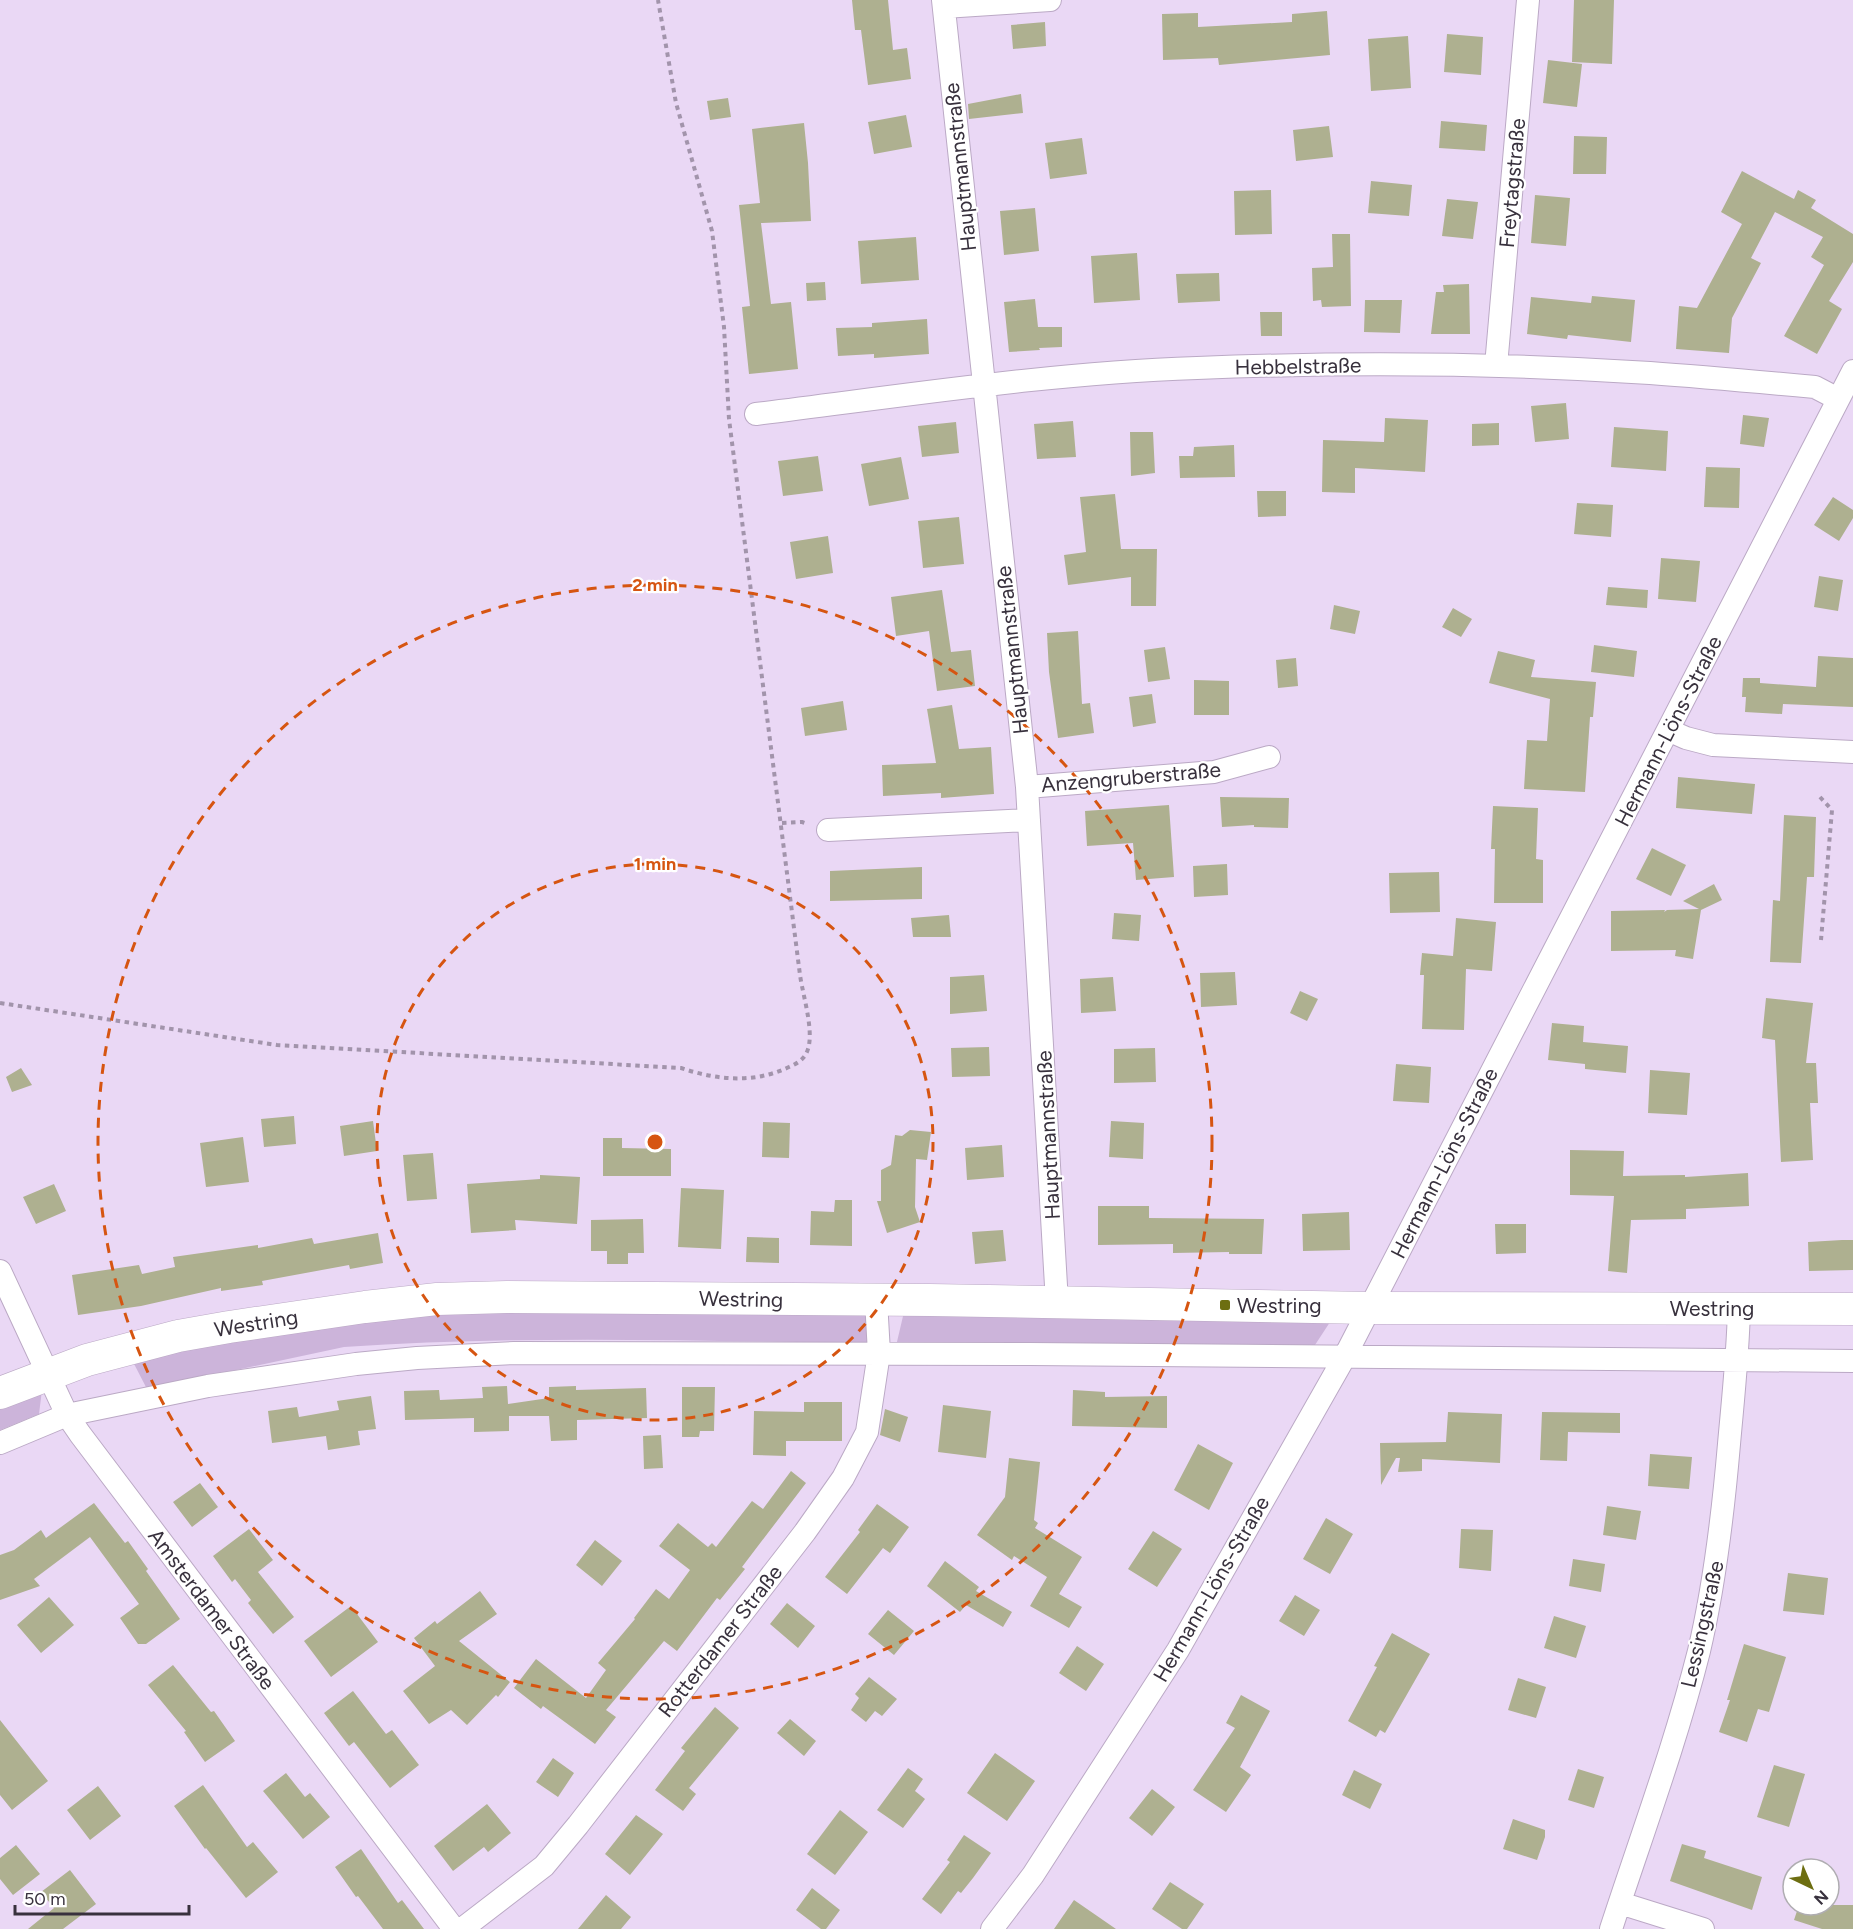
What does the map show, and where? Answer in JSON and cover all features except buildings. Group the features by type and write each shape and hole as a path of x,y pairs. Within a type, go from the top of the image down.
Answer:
{"street":[{"path":"943,3 1050,0"},
{"name":"Freytagstraße","path":"1496,366 1528,0"},
{"name":"Hauptmannstraße","path":"943,3 1027,787 1057,1303"},
{"name":"Hebbelstraße","path":"756,414 983,386 1106,374 1194,368 1354,364 1496,366 1650,373 1815,387 1838,399"},
{"name":"Hermann-Löns-Straße","path":"992,1929 1046,1856 1178,1650 1344,1358 1853,371"},
{"path":"1668,730 1686,738 1713,745 1853,752"},
{"name":"Anzengruberstraße","path":"1027,787 1214,772 1269,757"},
{"name":"Anzengruberstraße","path":"828,830 1029,820"},
{"name":"Amsterdamer Straße","path":"0,1271 67,1415 454,1929"},
{"name":"Westring","path":"0,1393 116,1351 178,1336 268,1321 437,1299 507,1297 1370,1308 1853,1309"},
{"name":"Rotterdamer Straße","path":"462,1929 544,1866 805,1532 843,1478 867,1432 879,1353 876,1300"},
{"name":"Lessingstraße","path":"1611,1929 1666,1766 1699,1651 1720,1541 1740,1308"},
{"path":"0,1443 67,1415 208,1386 356,1364 514,1353 879,1353 1853,1361"},
{"path":"1620,1903 1703,1929"}],"path":[{"path":"0,1003 277,1045 681,1068 700,1074 741,1079 770,1076 801,1061 805,1056 811,1036 800,975 729,419 724,327 712,231 676,104 658,0"},
{"path":"1820,797 1832,810 1821,940"}],"shaded area":[{"path":"369,1312 868,1313 867,1343 540,1340 344,1347 147,1389 132,1360"},
{"path":"904,1312 1332,1319 1315,1345 896,1346"},
{"path":"42,1390 39,1414 0,1430 0,1405"}],"place":[{"name":"Westring","path":"1225,1305"}]}
